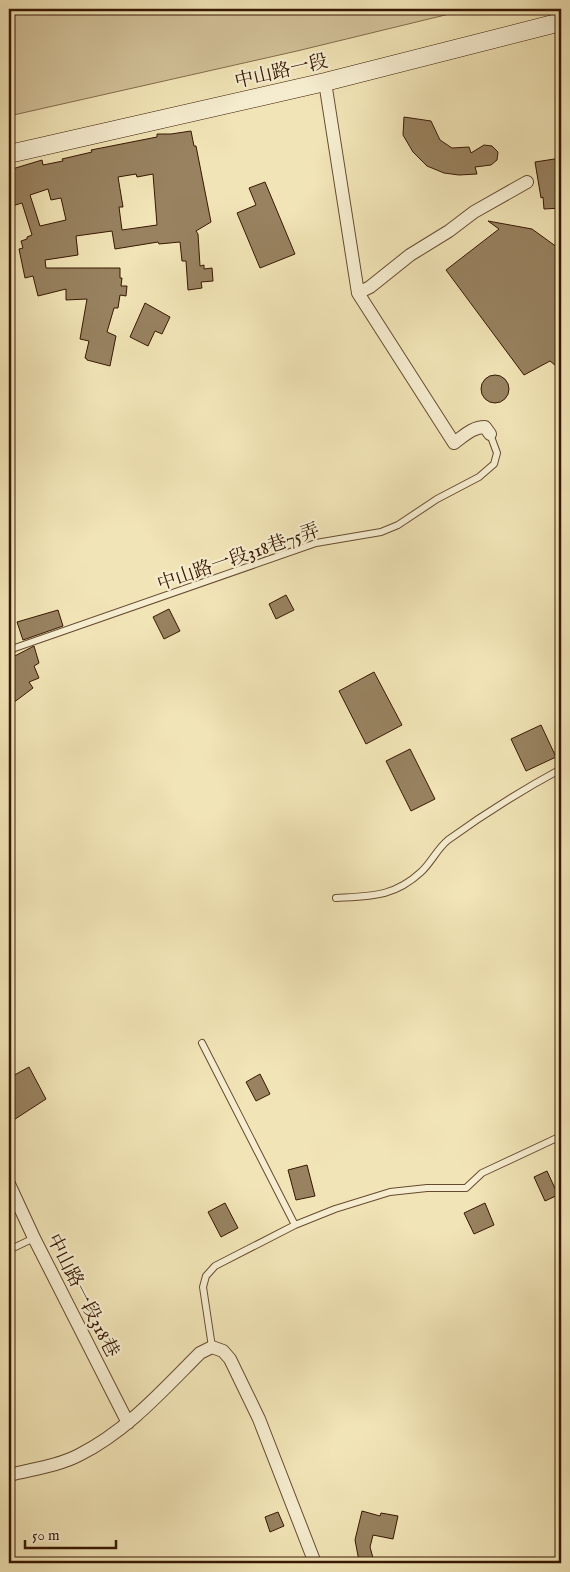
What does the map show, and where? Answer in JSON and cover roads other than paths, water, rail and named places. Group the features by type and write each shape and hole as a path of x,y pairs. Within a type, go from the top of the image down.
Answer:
{"street":[{"path":"559,9 561,22"},
{"name":"中山路一段","path":"9,154 325,82 561,22"},
{"path":"325,82 358,293 454,443 473,429 479,427 485,427 490,434"},
{"path":"358,293 370,287 410,255 449,231 474,212 527,182"},
{"name":"中山路一段318巷","path":"9,1184 34,1238 128,1423"},
{"path":"9,1475 79,1455 128,1423 200,1353 212,1347 223,1351 230,1359 259,1419 315,1563"}],"lane":[{"name":"中山路一段318巷75弄","path":"9,650 316,543 381,532 398,525 437,498 479,477 494,464 497,453 490,434"},
{"path":"336,898 381,895 405,885 422,872 444,843 522,790 561,770"},
{"path":"202,1043 295,1224"},
{"path":"212,1347 203,1287 206,1276 215,1266 295,1224 335,1209 390,1192 427,1188 466,1188 482,1173 561,1136"},
{"path":"9,1250 34,1238"}]}
